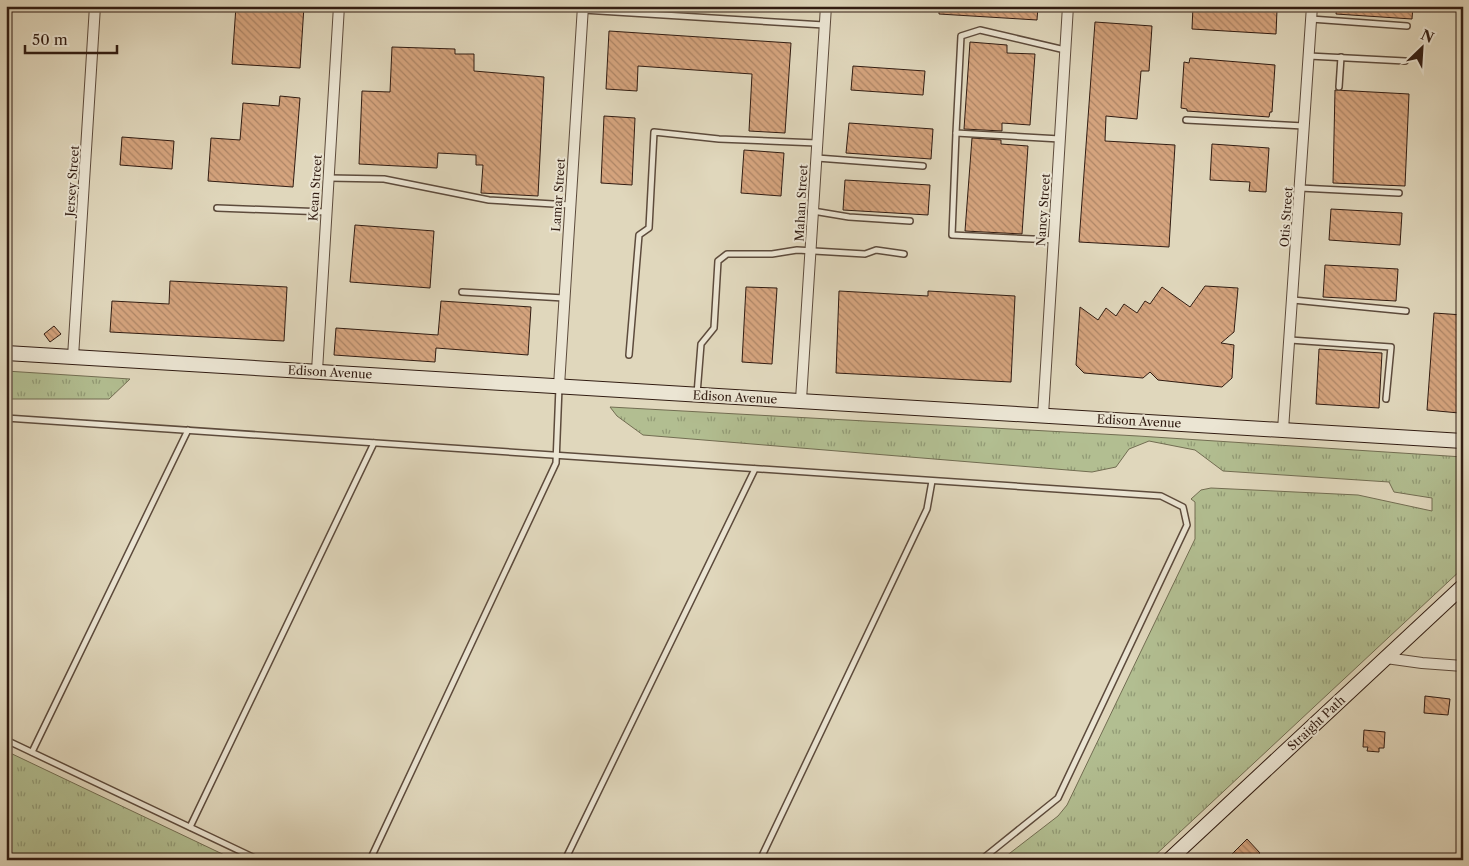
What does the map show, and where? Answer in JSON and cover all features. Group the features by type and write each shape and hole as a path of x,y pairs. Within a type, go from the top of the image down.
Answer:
{"street":[{"name":"Jersey Street","path":"73,357 95,6"},
{"name":"Kean Street","path":"317,371 339,6"},
{"name":"Mahan Street","path":"801,400 826,6"},
{"name":"Nancy Street","path":"1042,415 1068,6"},
{"name":"Otis Street","path":"1283,430 1312,6"},
{"name":"Lamar Street","path":"559,386 583,8"},
{"name":"Edison Avenue","path":"6,353 1463,441"},
{"name":"Straight Path","path":"1169,860 1463,586"},
{"path":"1386,658 1463,666"}],"lane":[{"path":"583,8 824,25"},
{"path":"1311,19 1407,26"},
{"path":"1054,240 952,235 961,36 980,30 1065,50"},
{"path":"1308,56 1406,61"},
{"path":"1339,87 1340,57"},
{"path":"1186,120 1304,126"},
{"path":"629,355 639,235 649,228 654,132 719,139 817,143"},
{"path":"956,133 1060,139"},
{"path":"816,158 923,166"},
{"path":"328,178 384,179 489,200 570,205"},
{"path":"1300,188 1399,193"},
{"path":"218,208 326,212"},
{"path":"813,211 849,217 910,222"},
{"path":"697,395 701,344 714,328 718,261 727,254 772,254 797,250 865,254 876,250 904,254"},
{"path":"462,292 564,298"},
{"path":"1293,300 1406,311"},
{"path":"1290,340 1391,347 1386,399"},
{"path":"370,860 556,463 559,386"},
{"path":"6,418 1161,496 1183,507 1187,525 1058,798 981,860"},
{"path":"32,752 188,430"},
{"path":"190,827 374,443"},
{"path":"565,860 755,469"},
{"path":"760,860 927,509 932,481"},
{"path":"6,740 259,860"}],"green space":[{"path":"6,371 130,379 109,399 6,399"},
{"path":"610,407 1138,436 1463,457 1463,568 1150,860 1001,860 1058,816 1067,805 1195,539 1195,502 1191,499 1201,490 1211,488 1358,495 1432,511 1432,498 1394,492 1389,482 1223,471 1195,450 1149,441 1129,449 1116,467 1092,472 643,435 617,416"},
{"path":"6,751 235,860 6,860"}],"building":[{"path":"236,6 304,6 300,68 232,64"},
{"path":"939,6 1038,6 1037,20 939,14"},
{"path":"1193,6 1275,6 1275,10 1277,10 1276,34 1192,29"},
{"path":"1337,6 1413,6 1412,19 1336,14"},
{"path":"1095,22 1152,26 1149,71 1141,71 1137,119 1106,116 1105,141 1175,145 1169,247 1079,242"},
{"path":"609,31 791,43 785,133 749,131 752,74 638,66 637,91 606,89"},
{"path":"970,42 1007,45 1007,53 1035,54 1030,125 1002,123 1002,131 964,129"},
{"path":"392,47 455,49 455,54 474,54 474,71 544,77 538,196 481,193 483,165 476,165 476,155 438,153 437,168 359,164 362,91 390,92"},
{"path":"1190,58 1275,65 1272,112 1270,112 1269,117 1187,111 1187,109 1181,108 1184,62 1189,63"},
{"path":"853,66 925,71 923,95 851,90"},
{"path":"1335,90 1409,94 1405,186 1333,183"},
{"path":"280,96 300,98 293,187 208,181 211,138 240,140 243,103 279,106"},
{"path":"604,116 635,118 632,185 601,183"},
{"path":"849,123 933,129 931,159 846,153"},
{"path":"122,137 174,141 172,169 120,165"},
{"path":"972,138 1001,140 1001,144 1028,146 1022,234 965,231"},
{"path":"1212,144 1269,148 1266,192 1249,191 1250,182 1210,180"},
{"path":"744,150 784,153 781,196 741,193"},
{"path":"845,180 930,185 928,215 843,210"},
{"path":"1331,209 1402,213 1400,245 1329,240"},
{"path":"355,225 434,231 430,288 350,282"},
{"path":"1325,265 1398,269 1396,301 1323,297"},
{"path":"170,281 287,287 284,341 110,332 112,301 169,304"},
{"path":"1205,286 1238,288 1234,332 1221,343 1234,345 1232,378 1222,387 1158,380 1150,372 1143,378 1084,373 1076,365 1080,307 1098,320 1106,308 1116,316 1124,304 1137,313 1145,301 1150,304 1162,287 1190,307"},
{"path":"746,287 777,288 772,364 742,362"},
{"path":"839,291 928,296 928,291 1015,296 1011,382 836,373"},
{"path":"441,301 531,307 528,355 436,348 435,362 334,355 336,328 438,335"},
{"path":"1434,313 1463,315 1459,413 1427,410"},
{"path":"54,326 61,334 50,342 44,334"},
{"path":"1319,349 1382,353 1379,408 1316,404"},
{"path":"1425,696 1450,699 1448,715 1424,713"},
{"path":"1364,730 1385,732 1384,748 1379,748 1379,752 1367,751 1368,747 1363,747"},
{"path":"1247,839 1260,853 1253,860 1226,860"}]}
